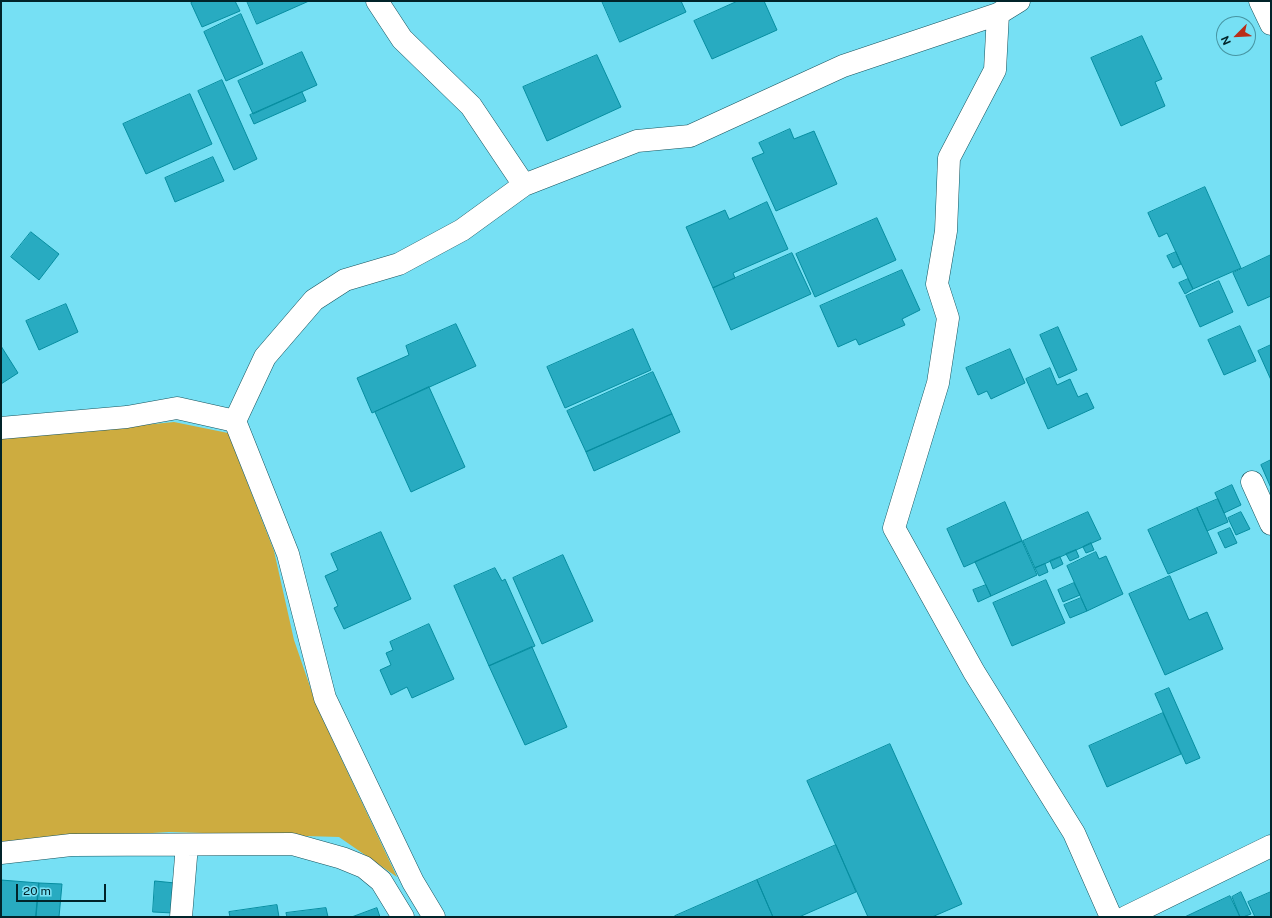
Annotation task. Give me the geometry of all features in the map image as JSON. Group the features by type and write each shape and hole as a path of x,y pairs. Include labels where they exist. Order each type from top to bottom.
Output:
{"street":[{"path":"377,1 402,39 471,106 524,185"},
{"path":"434,917 413,882 325,698 288,554 235,421 265,357 314,300 345,280 399,264 462,230 524,185 637,142 690,136 844,66 998,14 1018,1"},
{"path":"1260,1 1271,24"},
{"path":"998,14 996,70 949,158 946,230 937,284 948,318 938,383 894,528 974,672 1074,833 1111,917"},
{"path":"1,428 127,417 176,408 235,421"},
{"path":"1252,482 1271,524"},
{"path":"1,853 71,845 292,844 342,858 364,867 381,881 403,917"},
{"path":"181,917 187,845"},
{"path":"1126,917 1271,846"}],"shaded area":[{"path":"174,422 228,433 274,551 294,640 317,707 397,877 339,837 169,832 1,842 1,439"}],"building":[{"path":"195,1 235,1 240,11 202,27 191,3"},
{"path":"247,1 309,1 257,24"},
{"path":"602,1 681,1 686,12 620,42"},
{"path":"738,1 764,1 777,30 712,59 694,21"},
{"path":"241,14 263,64 226,81 204,32"},
{"path":"1142,36 1162,79 1155,82 1165,106 1121,126 1091,58"},
{"path":"302,52 317,85 253,114 238,81"},
{"path":"597,55 621,107 547,141 523,87"},
{"path":"222,80 257,159 234,170 198,91"},
{"path":"302,92 306,101 254,124 250,115"},
{"path":"190,94 212,144 146,174 123,124"},
{"path":"790,129 794,139 814,131 837,184 776,211 752,158 764,153 759,143"},
{"path":"213,157 224,181 175,202 165,178"},
{"path":"1205,187 1241,268 1193,289 1167,233 1159,237 1148,213"},
{"path":"767,202 788,249 733,273 735,278 713,288 686,227 725,210 729,219"},
{"path":"877,218 896,260 815,297 796,254"},
{"path":"31,232 59,254 39,280 11,257"},
{"path":"1176,252 1181,264 1173,268 1167,256"},
{"path":"792,253 811,294 731,330 713,288"},
{"path":"1271,255 1271,296 1248,306 1233,273"},
{"path":"902,270 920,310 902,319 905,325 859,345 856,339 838,347 820,306"},
{"path":"1188,279 1193,289 1185,294 1179,283"},
{"path":"1219,281 1233,312 1200,327 1186,296"},
{"path":"66,304 78,332 39,350 26,321"},
{"path":"456,324 476,366 372,413 357,378 409,355 406,346"},
{"path":"1240,326 1256,361 1224,375 1208,340"},
{"path":"1058,327 1077,370 1059,378 1040,335"},
{"path":"633,329 651,370 565,408 547,367"},
{"path":"1271,345 1271,380 1258,351"},
{"path":"1,346 18,373 1,384"},
{"path":"1010,349 1025,383 991,399 987,391 978,395 966,368"},
{"path":"1050,368 1057,385 1070,379 1078,397 1087,393 1094,408 1048,429 1026,379"},
{"path":"653,372 672,414 586,452 567,411"},
{"path":"429,387 465,467 411,492 375,412"},
{"path":"672,414 680,432 594,471 586,452"},
{"path":"1271,460 1271,488 1261,465"},
{"path":"1232,485 1241,505 1224,513 1215,493"},
{"path":"1218,499 1228,522 1207,531 1197,508"},
{"path":"1005,502 1022,541 964,567 947,529"},
{"path":"1197,508 1217,553 1168,574 1148,530"},
{"path":"1088,512 1101,539 1035,568 1023,541"},
{"path":"1241,512 1250,529 1236,535 1228,518"},
{"path":"1230,528 1237,543 1225,548 1218,533"},
{"path":"381,532 411,599 344,629 334,608 338,606 325,576 338,570 331,554"},
{"path":"1022,541 1037,575 991,596 975,562"},
{"path":"1091,543 1094,550 1086,553 1083,547"},
{"path":"1076,550 1079,557 1070,561 1066,554"},
{"path":"1096,552 1099,559 1106,556 1123,594 1087,611 1067,566"},
{"path":"563,555 593,621 542,644 513,578"},
{"path":"1060,557 1063,564 1053,569 1050,561"},
{"path":"1045,564 1048,572 1039,576 1035,568"},
{"path":"495,568 502,581 505,579 535,646 489,666 454,586"},
{"path":"1170,576 1189,620 1207,612 1223,649 1165,675 1129,594"},
{"path":"1046,580 1065,623 1012,646 993,603"},
{"path":"1074,583 1080,595 1063,602 1058,590"},
{"path":"986,585 991,596 978,602 973,590"},
{"path":"1081,598 1087,611 1070,618 1064,605"},
{"path":"429,624 454,679 412,698 407,687 391,695 380,670 391,665 386,653 393,650 390,642"},
{"path":"532,647 567,727 525,745 489,666"},
{"path":"1169,688 1200,758 1186,764 1155,694"},
{"path":"1163,713 1181,754 1107,787 1089,746"},
{"path":"890,744 962,904 932,917 868,917 807,781"},
{"path":"836,845 856,892 799,917 773,917 757,880"},
{"path":"1,880 39,883 36,917 1,917"},
{"path":"757,880 773,917 675,916"},
{"path":"155,881 175,883 173,913 153,912"},
{"path":"39,883 62,884 59,917 36,917"},
{"path":"1241,892 1251,914 1243,917 1240,917 1232,897"},
{"path":"1271,892 1271,917 1255,917 1248,902"},
{"path":"1230,896 1240,917 1185,917"},
{"path":"277,905 279,917 230,917 229,912"},
{"path":"326,908 328,917 287,917 286,913"},
{"path":"377,908 380,917 352,917"}]}
